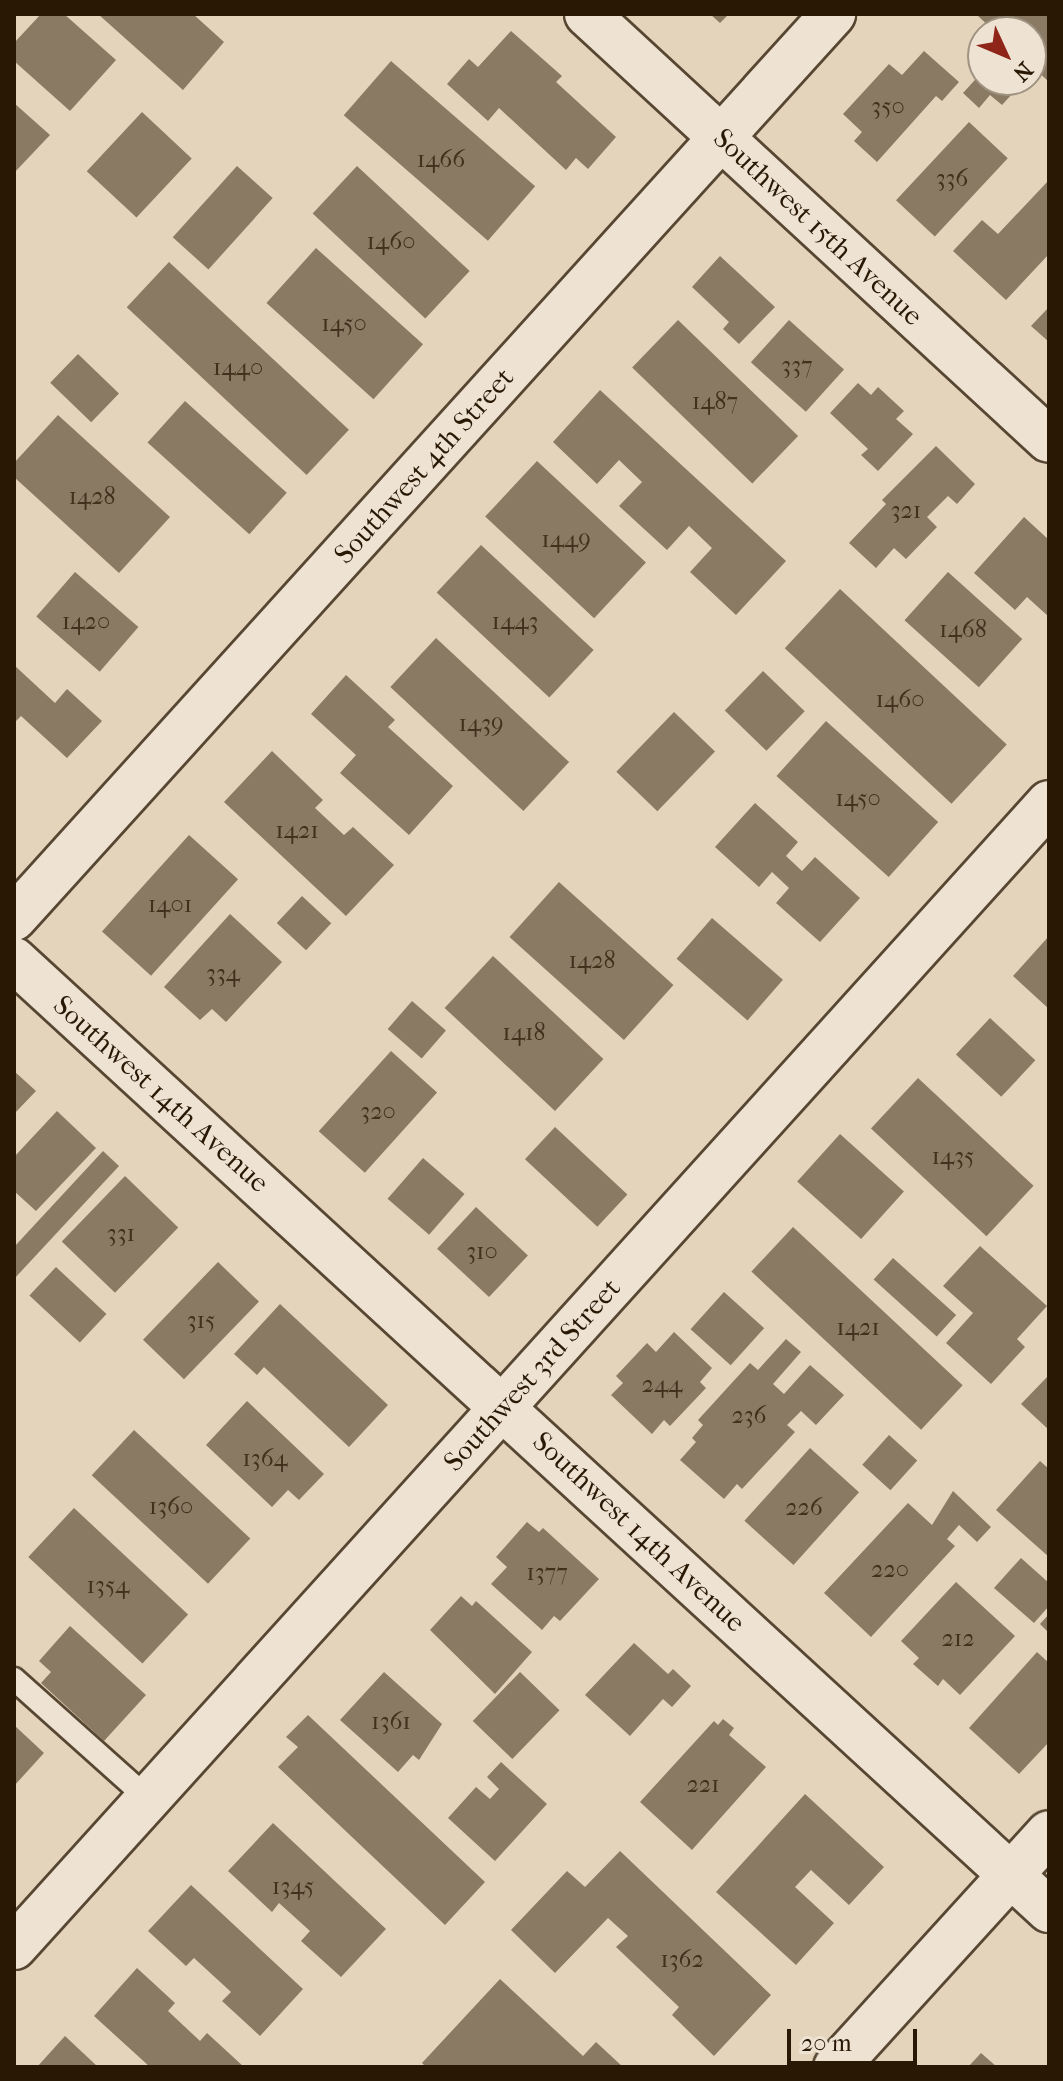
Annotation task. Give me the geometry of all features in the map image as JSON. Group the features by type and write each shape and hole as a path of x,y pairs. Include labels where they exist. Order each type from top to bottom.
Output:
{"street":[{"name":"Southwest 15th Avenue","path":"587,14 1049,440"},
{"name":"Southwest 4th Street","path":"14,918 833,14"},
{"name":"Southwest 3rd Street","path":"14,1947 1049,803"},
{"name":"Southwest 14th Avenue","path":"14,960 1049,1910"},
{"path":"836,2067 1049,1833"}],"lane":[{"path":"14,1679 148,1799"}],"building":[{"path":"41,14 64,14 116,60 70,111 14,61 14,43"},
{"path":"98,14 193,14 224,42 183,90"},
{"path":"710,14 729,14 720,23"},
{"path":"976,14 1049,14 1049,82 1047,16"},
{"path":"511,31 562,76 556,82 616,137 588,169 576,158 566,170 499,108 488,121 447,84 469,59 478,67"},
{"path":"924,51 959,82 942,101 936,96 877,162 854,141 862,132 843,114 889,64 902,75"},
{"path":"391,61 535,186 488,241 344,115"},
{"path":"967,89 967,96 989,96 979,108 963,93"},
{"path":"991,96 1010,96 1002,105"},
{"path":"14,103 50,135 14,173"},
{"path":"142,112 192,158 136,218 87,171"},
{"path":"969,122 1008,158 935,236 896,200"},
{"path":"237,166 273,198 208,269 173,237"},
{"path":"357,166 470,271 425,319 313,214"},
{"path":"1049,180 1049,254 1006,300 953,251 982,220 998,234"},
{"path":"316,248 423,344 373,399 266,303"},
{"path":"720,256 775,307 739,344 723,329 729,322 692,287"},
{"path":"169,262 349,430 307,475 127,307"},
{"path":"1049,307 1049,342 1031,326"},
{"path":"678,320 798,436 752,483 632,367"},
{"path":"789,320 844,370 806,412 751,362"},
{"path":"78,354 119,394 91,422 50,383"},
{"path":"858,383 871,395 878,387 904,411 896,419 913,434 878,471 861,455 868,449 830,413"},
{"path":"600,390 786,561 736,615 690,572 712,548 689,526 667,550 619,506 642,482 619,460 597,484 553,442"},
{"path":"185,401 287,493 249,534 148,443"},
{"path":"58,415 170,517 119,573 14,477 14,463"},
{"path":"936,446 975,484 957,504 948,496 927,517 937,527 906,559 894,548 876,568 849,543 886,504 882,500"},
{"path":"537,461 646,563 594,618 485,517"},
{"path":"1024,517 1049,540 1049,617 1027,597 1015,610 974,573"},
{"path":"481,545 594,650 549,698 437,593"},
{"path":"75,572 138,627 100,672 36,617"},
{"path":"948,572 1022,639 979,687 905,620"},
{"path":"840,589 1007,744 952,804 785,648"},
{"path":"436,638 569,762 523,811 390,687"},
{"path":"14,665 55,703 67,689 102,721 67,758 21,716 14,723"},
{"path":"763,671 805,711 767,751 725,711"},
{"path":"346,675 395,720 388,727 453,786 409,835 340,773 356,755 311,714"},
{"path":"674,712 715,752 657,811 616,772"},
{"path":"826,721 938,822 889,877 776,776"},
{"path":"272,751 323,800 315,808 344,835 353,827 394,865 346,916 224,802"},
{"path":"755,803 798,842 786,856 802,871 815,857 860,898 820,942 776,903 789,888 772,872 759,887 715,847"},
{"path":"189,835 238,879 151,976 102,932"},
{"path":"559,882 673,985 624,1040 509,937"},
{"path":"302,896 331,923 306,950 277,923"},
{"path":"230,914 282,962 226,1022 212,1009 200,1020 164,987"},
{"path":"712,918 783,980 748,1020 677,959"},
{"path":"1049,936 1049,1009 1013,976"},
{"path":"493,956 603,1059 555,1111 445,1008"},
{"path":"412,1001 446,1031 422,1058 388,1029"},
{"path":"990,1018 1035,1060 1001,1097 956,1055"},
{"path":"391,1051 437,1092 365,1173 319,1131"},
{"path":"14,1071 36,1091 14,1114"},
{"path":"918,1078 1034,1186 986,1236 871,1128"},
{"path":"57,1111 96,1148 36,1211 14,1191 14,1157"},
{"path":"555,1127 627,1195 597,1227 525,1159"},
{"path":"840,1134 904,1192 861,1239 797,1182"},
{"path":"103,1151 119,1166 14,1279 14,1247"},
{"path":"423,1158 465,1194 429,1235 388,1199"},
{"path":"125,1176 178,1227 115,1293 62,1241"},
{"path":"476,1207 528,1255 489,1297 437,1249"},
{"path":"793,1227 963,1385 921,1430 751,1272"},
{"path":"980,1246 1047,1306 1017,1339 1025,1347 991,1384 946,1343 973,1313 943,1286"},
{"path":"893,1258 956,1315 937,1336 874,1280"},
{"path":"218,1262 259,1302 184,1379 143,1340"},
{"path":"56,1267 106,1314 80,1343 29,1296"},
{"path":"724,1292 764,1328 731,1365 691,1329"},
{"path":"280,1304 388,1405 349,1447 264,1367 257,1375 234,1354"},
{"path":"674,1332 712,1368 700,1382 706,1388 670,1426 664,1420 652,1434 611,1395 623,1383 616,1376 647,1343 656,1352"},
{"path":"786,1339 801,1352 773,1384 784,1394 810,1365 844,1395 816,1425 801,1411 787,1425 795,1432 742,1489 737,1484 724,1499 680,1460 696,1442 692,1438 703,1425 698,1420 750,1363 758,1370"},
{"path":"1049,1375 1049,1430 1021,1404"},
{"path":"247,1401 324,1474 299,1500 288,1490 272,1507 206,1445"},
{"path":"134,1430 250,1538 208,1584 92,1475"},
{"path":"889,1435 917,1460 890,1490 862,1465"},
{"path":"810,1448 859,1492 793,1565 744,1521"},
{"path":"1040,1461 1049,1469 1049,1557 996,1510"},
{"path":"953,1491 991,1527 977,1542 959,1525 947,1539 955,1546 871,1637 824,1593 908,1503 932,1525"},
{"path":"74,1508 188,1614 142,1663 28,1557"},
{"path":"527,1522 539,1532 543,1528 599,1579 560,1621 554,1616 542,1630 491,1584 507,1567 496,1557"},
{"path":"1021,1558 1049,1583 1049,1606 1034,1623 994,1588"},
{"path":"956,1582 1015,1636 960,1695 943,1679 938,1686 913,1664 919,1658 901,1641"},
{"path":"461,1596 472,1606 476,1601 532,1652 495,1694 430,1630"},
{"path":"1049,1614 1049,1633 1040,1624"},
{"path":"70,1626 146,1695 104,1741 41,1683 51,1672 39,1661"},
{"path":"634,1643 668,1674 673,1669 691,1686 672,1707 663,1699 630,1736 585,1695"},
{"path":"1037,1652 1049,1663 1049,1742 1019,1774 969,1728"},
{"path":"384,1672 442,1724 419,1760 413,1755 398,1772 340,1720"},
{"path":"520,1672 560,1710 512,1759 473,1721"},
{"path":"308,1715 485,1882 445,1925 278,1767 298,1747 286,1737"},
{"path":"723,1719 734,1728 729,1735 766,1767 692,1850 640,1802 714,1721 718,1725"},
{"path":"14,1725 44,1753 14,1786"},
{"path":"501,1762 547,1804 495,1861 448,1818 476,1787 490,1799 499,1789 487,1777"},
{"path":"805,1794 884,1867 849,1905 811,1870 795,1887 834,1923 796,1965 716,1892"},
{"path":"273,1823 386,1929 341,1977 301,1941 310,1931 279,1903 272,1912 228,1871"},
{"path":"620,1851 771,1995 714,2056 672,2015 679,2007 616,1947 628,1936 608,1918 555,1973 511,1930 567,1871 585,1887"},
{"path":"191,1885 303,1989 260,2036 222,2001 231,1992 194,1958 186,1966 148,1931"},
{"path":"137,1968 175,2003 168,2011 200,2041 207,2033 244,2067 150,2067 94,2016"},
{"path":"500,1979 583,2056 596,2042 623,2067 426,2067 422,2063"},
{"path":"65,2036 98,2067 37,2067"},
{"path":"981,2053 997,2067 968,2067"}]}
